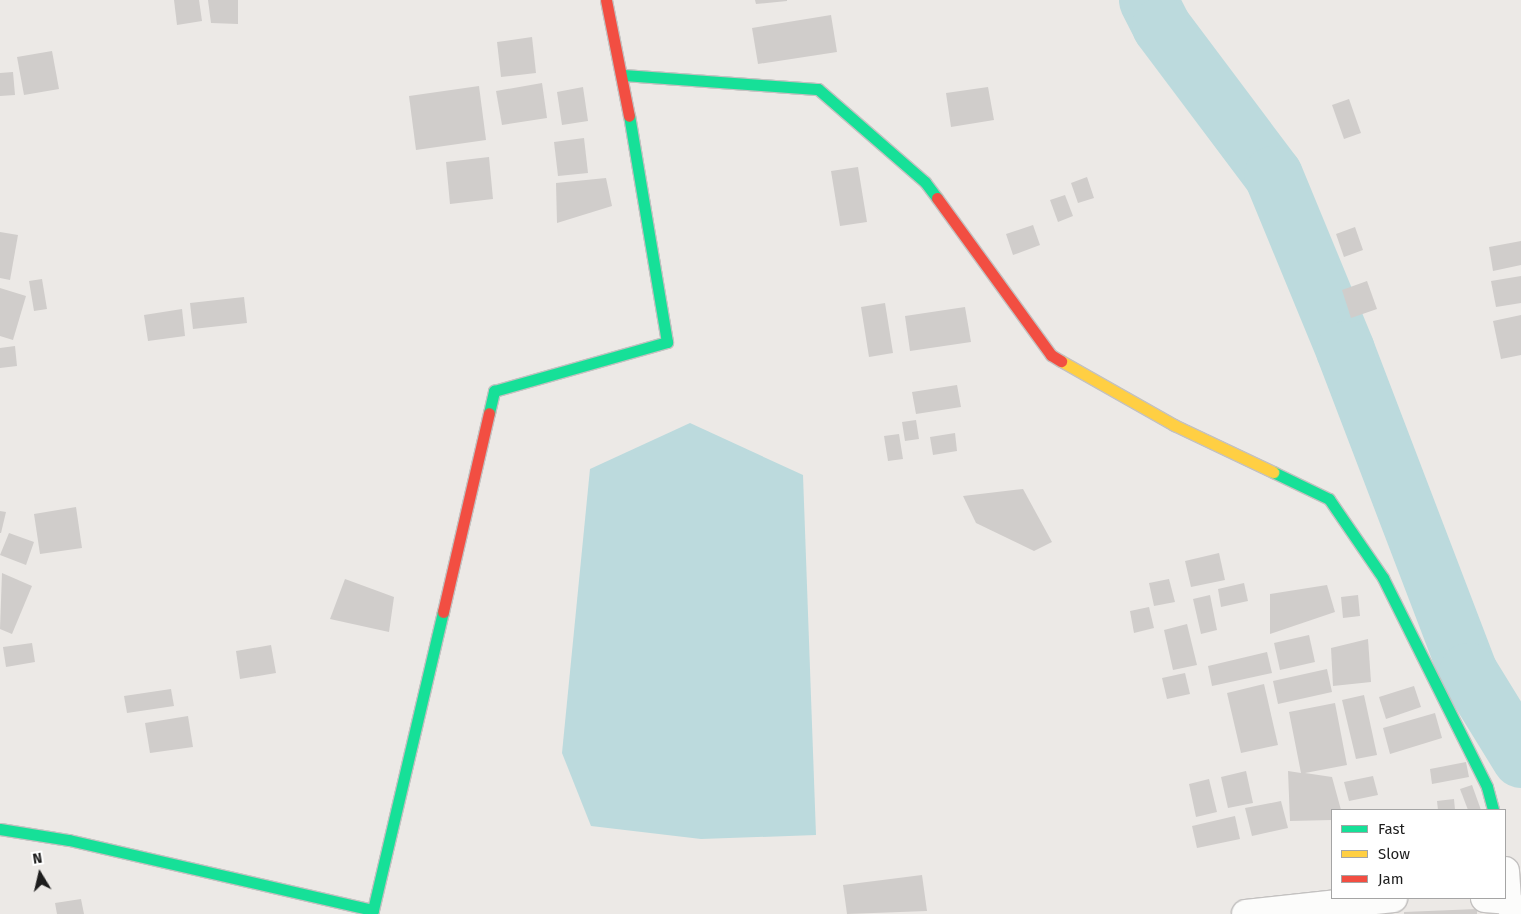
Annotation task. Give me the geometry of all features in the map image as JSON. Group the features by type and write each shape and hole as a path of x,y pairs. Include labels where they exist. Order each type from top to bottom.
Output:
{"street":[{"path":"0,829 69,840 375,913 494,391 667,342 622,75 606,0"},
{"path":"622,75 818,89 925,182 1051,355 1174,425 1329,499 1383,578 1487,787 1493,809"},
{"path":"1246,914 1384,899"}],"water":[{"path":"690,423 803,475 816,835 701,839 591,826 562,753 590,469"}],"building":[{"path":"174,0 199,0 202,21 177,25"},
{"path":"208,0 238,0 238,24 211,23"},
{"path":"755,0 787,0 787,1 756,4"},
{"path":"831,15 837,52 758,64 752,28"},
{"path":"532,37 536,73 501,77 497,42"},
{"path":"52,51 59,89 24,95 17,57"},
{"path":"13,72 15,95 0,96 0,73"},
{"path":"542,83 547,118 502,125 496,91"},
{"path":"479,86 486,140 416,150 409,96"},
{"path":"583,87 588,121 562,125 557,92"},
{"path":"988,87 994,120 951,127 946,93"},
{"path":"1349,99 1361,133 1344,139 1332,105"},
{"path":"584,138 588,173 558,176 554,142"},
{"path":"489,157 493,199 450,204 446,162"},
{"path":"858,167 867,222 840,226 831,171"},
{"path":"1087,177 1094,198 1078,203 1071,183"},
{"path":"606,178 612,206 557,223 556,183"},
{"path":"1065,195 1073,216 1058,222 1050,200"},
{"path":"1033,225 1040,245 1013,255 1006,234"},
{"path":"1355,227 1363,250 1344,257 1336,234"},
{"path":"0,232 18,235 10,280 0,278"},
{"path":"1521,241 1521,265 1493,271 1489,247"},
{"path":"1521,276 1521,303 1496,307 1491,281"},
{"path":"42,279 47,309 34,311 29,281"},
{"path":"1367,281 1377,309 1351,318 1342,290"},
{"path":"0,288 26,296 13,340 0,336"},
{"path":"244,297 247,323 193,329 190,303"},
{"path":"885,303 893,353 869,357 861,307"},
{"path":"965,307 971,342 910,351 905,316"},
{"path":"182,309 185,336 148,341 144,315"},
{"path":"1521,315 1521,355 1501,359 1493,321"},
{"path":"15,346 17,366 0,368 0,348"},
{"path":"957,385 961,407 916,414 912,392"},
{"path":"916,420 919,439 905,441 902,422"},
{"path":"955,433 957,451 933,455 930,437"},
{"path":"899,434 903,459 888,461 884,436"},
{"path":"1023,489 1052,542 1034,551 976,523 963,496"},
{"path":"76,507 82,548 40,554 34,514"},
{"path":"0,511 6,512 1,533 0,533"},
{"path":"9,533 34,542 26,565 0,555"},
{"path":"1219,553 1225,580 1191,587 1185,561"},
{"path":"2,573 32,586 12,634 0,629"},
{"path":"345,579 394,597 389,632 330,619"},
{"path":"1169,579 1175,602 1154,606 1149,583"},
{"path":"1244,583 1248,601 1221,607 1218,589"},
{"path":"1327,585 1335,612 1270,634 1270,594"},
{"path":"1210,595 1217,630 1201,634 1193,599"},
{"path":"1358,595 1360,616 1343,618 1341,597"},
{"path":"1149,607 1154,628 1134,633 1130,611"},
{"path":"1187,624 1197,665 1173,670 1164,630"},
{"path":"1309,635 1315,662 1280,670 1274,643"},
{"path":"1368,639 1371,682 1333,686 1331,648"},
{"path":"32,643 35,662 6,667 3,647"},
{"path":"271,645 276,673 240,679 236,651"},
{"path":"1267,652 1272,673 1212,686 1208,666"},
{"path":"1327,669 1332,692 1278,704 1273,681"},
{"path":"1185,673 1190,694 1167,699 1162,678"},
{"path":"1264,684 1278,745 1241,753 1227,693"},
{"path":"1414,686 1421,707 1386,719 1379,697"},
{"path":"171,689 174,706 127,713 124,696"},
{"path":"1364,695 1377,755 1356,759 1342,700"},
{"path":"1335,703 1347,765 1305,773 1332,777 1341,809 1331,809 1331,820 1290,821 1288,771 1301,773 1289,712"},
{"path":"1435,713 1442,738 1390,754 1383,728"},
{"path":"188,716 193,747 150,753 145,723"},
{"path":"1466,762 1469,777 1432,784 1430,769"},
{"path":"1246,771 1253,803 1228,808 1221,777"},
{"path":"1373,776 1378,795 1349,801 1344,782"},
{"path":"1209,779 1217,812 1196,817 1189,784"},
{"path":"1472,785 1481,809 1468,809 1460,789"},
{"path":"1454,799 1455,809 1438,809 1437,801"},
{"path":"1281,801 1288,828 1252,836 1245,808"},
{"path":"1235,816 1240,839 1197,848 1192,826"},
{"path":"922,875 927,911 847,914 843,885"},
{"path":"81,899 84,914 57,914 55,903"},
{"path":"1477,909 1477,914 1404,914 1404,912"}],"waterway":[{"path":"1148,0 1161,26 1273,175 1345,350 1468,672 1521,758"}],"traffic: fast":[{"path":"622,75 818,89 925,182 937,198"},
{"path":"489,413 494,391 667,342 629,116"},
{"path":"1273,472 1329,499 1383,578 1487,787 1493,809"},
{"path":"0,829 69,840 373,910 443,612"}],"traffic: slow":[{"path":"1061,361 1174,425 1273,472"}],"traffic: jam":[{"path":"606,0 629,116"},
{"path":"937,198 1051,355 1061,361"},
{"path":"443,612 489,413"}]}
